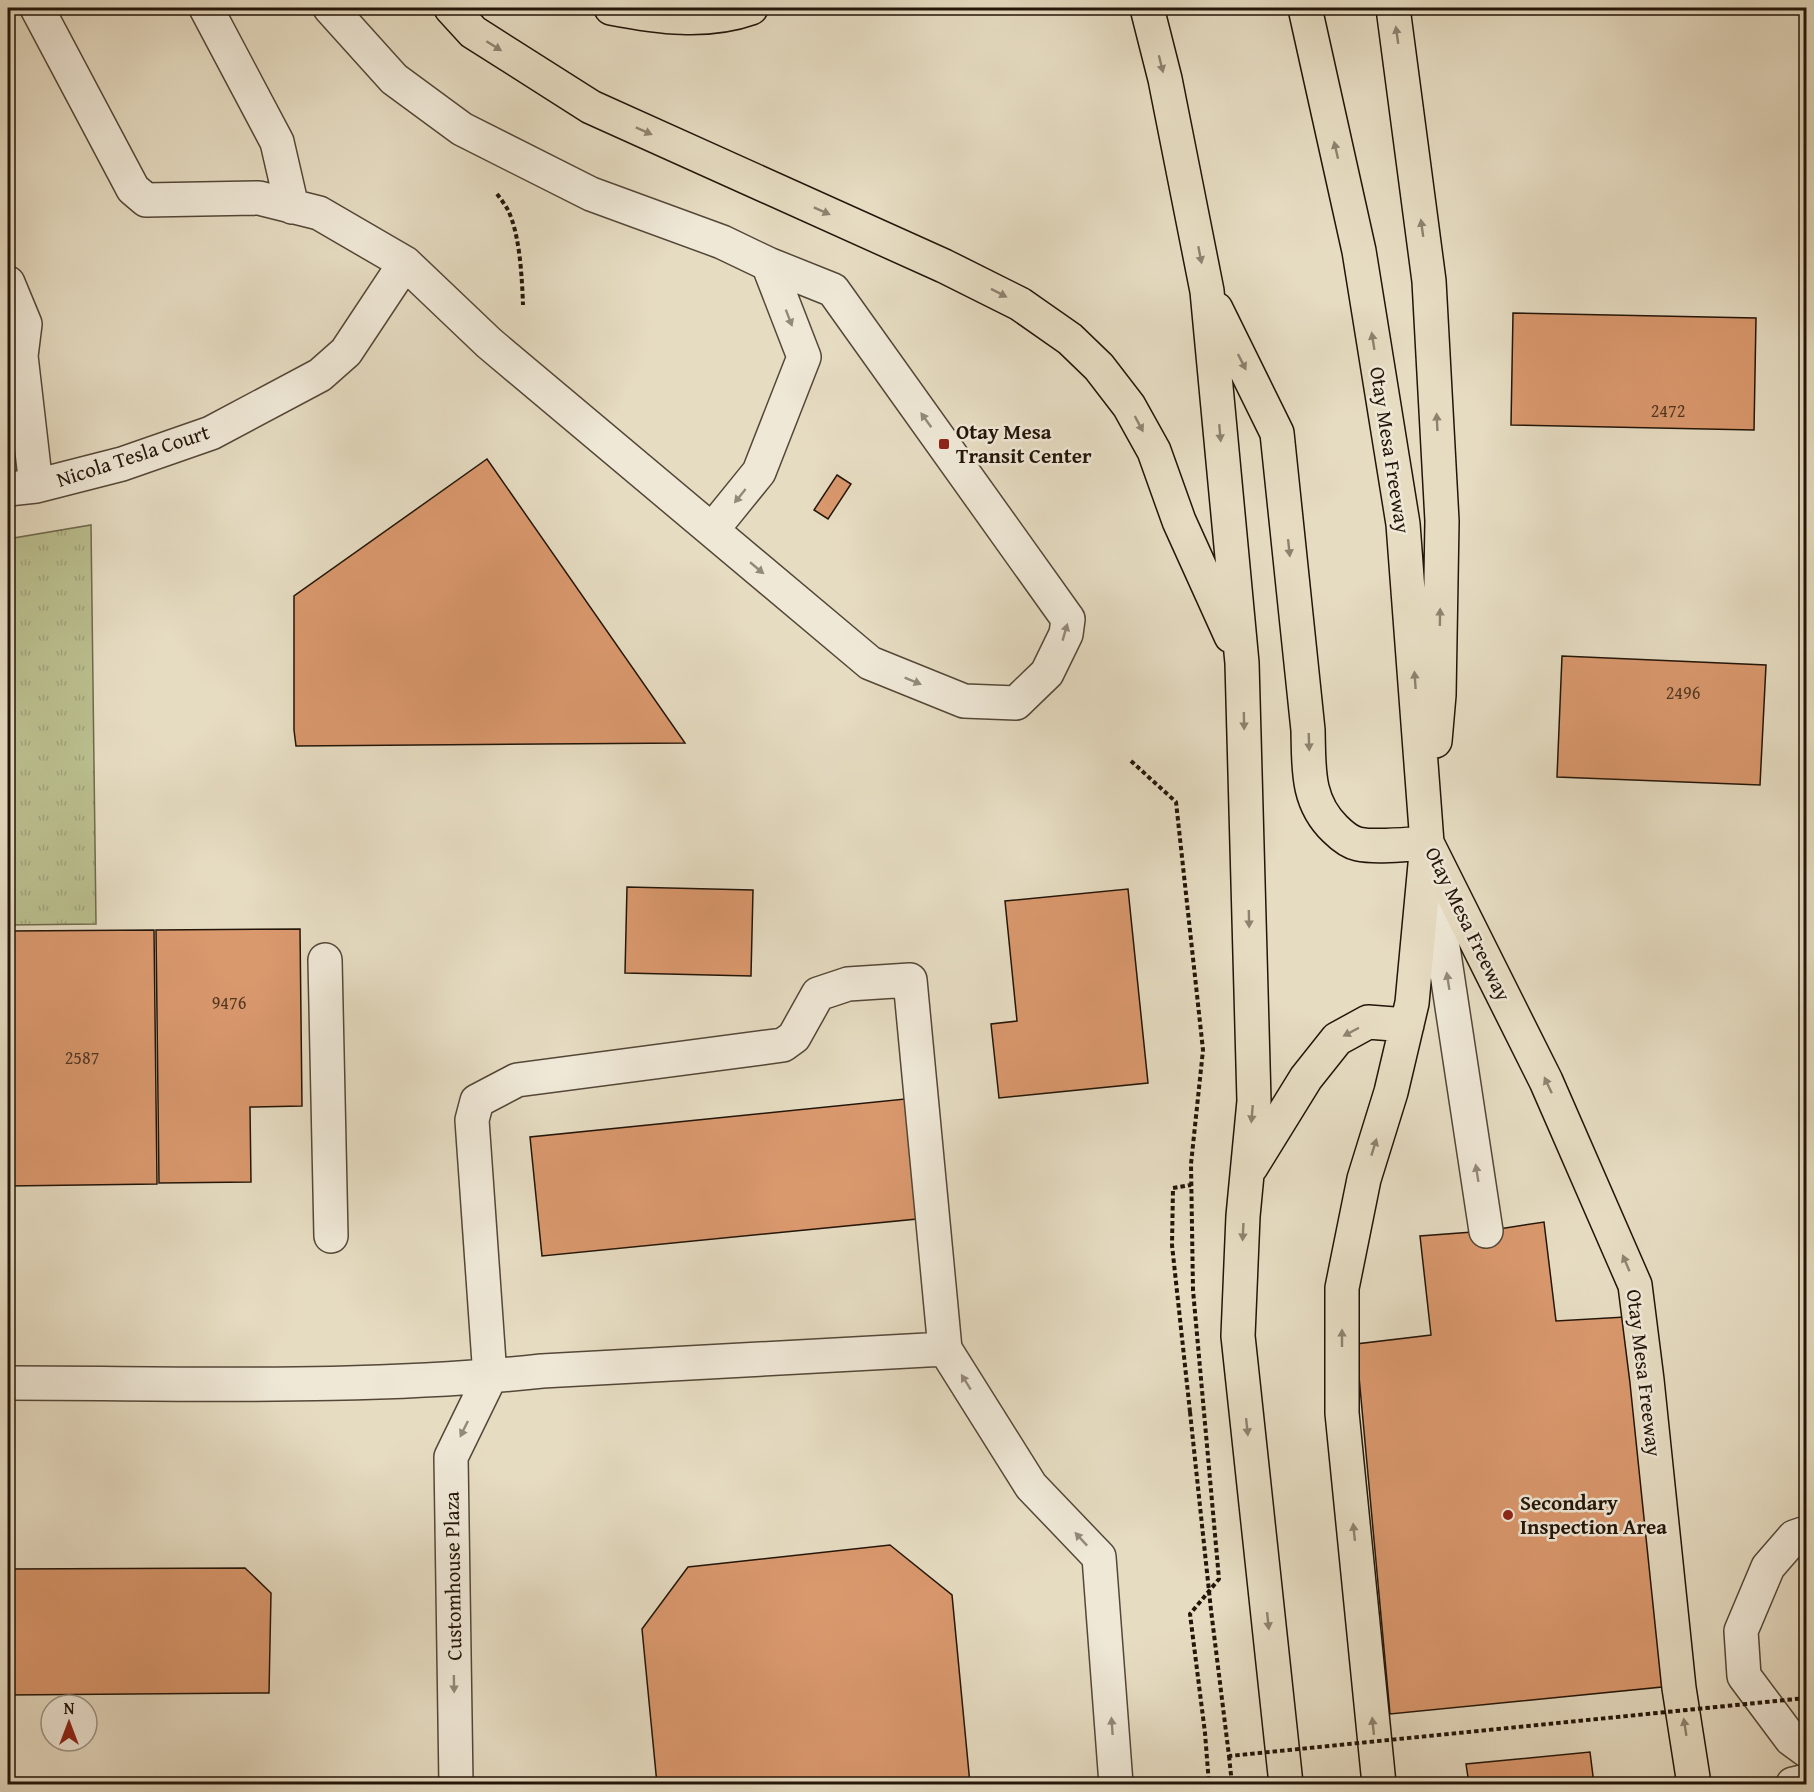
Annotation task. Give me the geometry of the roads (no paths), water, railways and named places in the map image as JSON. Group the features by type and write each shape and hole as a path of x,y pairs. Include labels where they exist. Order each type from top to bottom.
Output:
{"highway":[{"path":"451,8 472,32 591,107 944,266 1020,304 1070,339 1111,382 1129,406 1149,442 1179,521 1242,663"},
{"path":"611,8 655,16 694,18 734,14 751,8"},
{"path":"1147,8 1165,79 1207,291 1242,663 1254,1101 1247,1174 1238,1336 1286,1785"},
{"name":"Otay Mesa Freeway","path":"1305,8 1359,251 1403,524 1427,843 1546,1081 1635,1285 1679,1688 1694,1785"},
{"path":"1379,1785 1342,1413 1342,1288 1364,1179 1391,1092 1413,1003 1439,695 1442,521 1429,281 1393,8"},
{"path":"1207,291 1278,433 1313,795 1324,819 1341,835 1356,844 1427,843"},
{"path":"1247,1174 1305,1078 1337,1039 1368,1022 1407,1025"}],"street":[{"path":"37,8 133,189 147,200 259,198 319,213 405,263 489,343 870,663 964,701 1016,703 1047,673 1066,634 1068,619 833,290 768,264 722,242 591,194 462,129 394,79 330,8"},
{"path":"206,8 277,142 292,207"},
{"name":"Nicola Tesla Court","path":"22,487 122,464 211,433 320,375 346,352 405,263"},
{"path":"712,530 759,472 804,357 768,264"},
{"path":"8,283 25,324 14,357 22,487"},
{"path":"1427,843 1486,1231"},
{"path":"325,960 331,1236"},
{"path":"490,1377 471,1120 477,1101 517,1080 783,1045 794,1038 818,994 848,984 910,980 945,1349 1031,1486 1099,1557 1116,1785"},
{"path":"8,1383 387,1381 490,1377 542,1371 945,1349"},
{"name":"Customhouse Plaza","path":"456,1785 451,1457 490,1377"},
{"path":"1806,1533 1794,1537 1768,1568 1741,1631 1744,1676 1791,1740 1806,1750"},
{"path":"1793,1785 1806,1781"}],"place":[{"name":"Otay Mesa Transit Center","path":"944,444"},
{"name":"Secondary Inspection Area","path":"1508,1515"}]}
